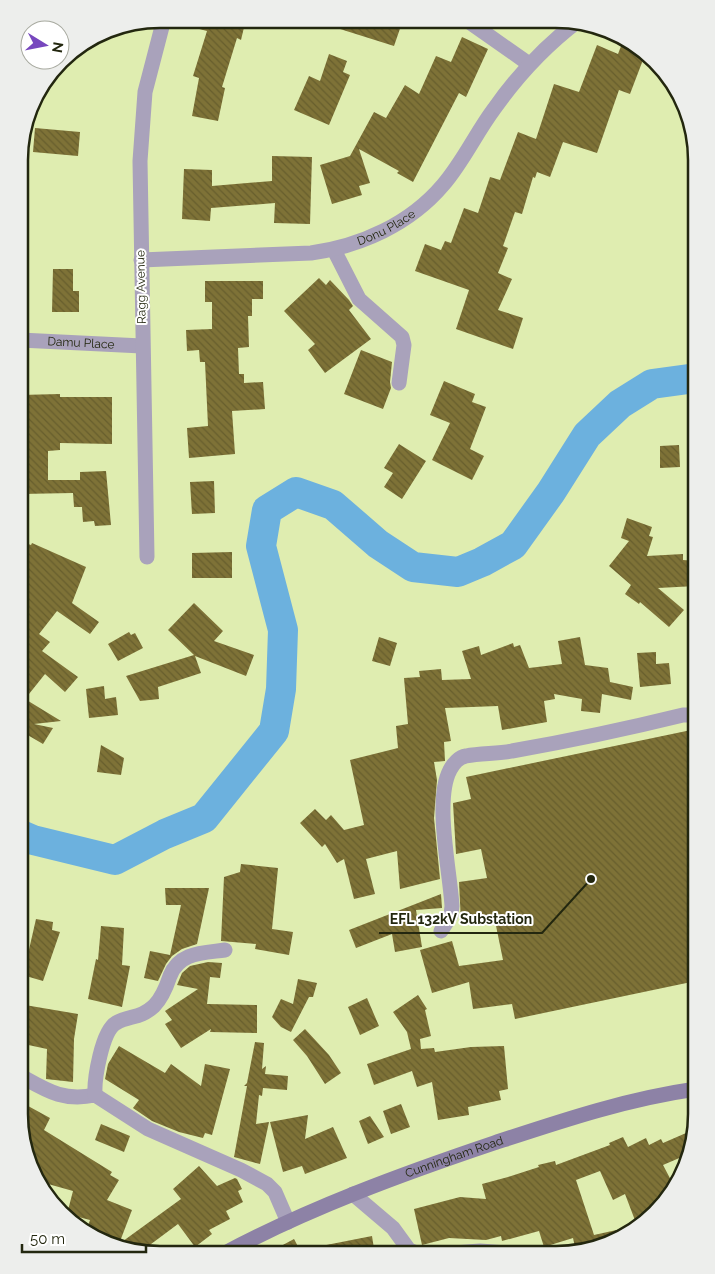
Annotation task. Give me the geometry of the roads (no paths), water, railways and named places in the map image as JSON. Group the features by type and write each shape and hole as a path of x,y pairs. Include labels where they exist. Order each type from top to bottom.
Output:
{"main road":[{"name":"Cunningham Road","path":"240,1246 288,1222 353,1194 429,1165 554,1123 630,1100 687,1090"}],"street":[{"name":"Ragg Avenue","path":"147,558 140,260 140,162 146,92 162,28"},
{"path":"478,28 529,64"},
{"name":"Donu Place","path":"140,260 240,258 334,250 370,238 422,206 444,184 494,108 529,64 550,43 568,29"},
{"path":"334,250 359,299 402,337 404,344 399,383"},
{"name":"Damu Place","path":"28,340 142,346"},
{"path":"441,931 451,915 452,906 444,808 449,771 456,762 465,756 494,754 538,747 687,715"},
{"path":"95,1095 95,1075 110,1028 121,1020 136,1018 149,1011 162,997 173,969 182,959 192,954 225,950"},
{"path":"28,1080 59,1096 72,1098 95,1095 148,1129 241,1170 267,1184 275,1192 288,1222"},
{"path":"353,1194 393,1228 407,1246"}],"waterway":[{"path":"28,838 115,860 165,834 204,818 274,731 281,689 283,630 261,546 267,510 296,492 333,505 378,544 413,567 458,572 482,562 513,545 551,492 587,435 620,404 652,384 688,379"}],"place":[{"name":"EFL 132kV Substation","path":"591,879"}]}
